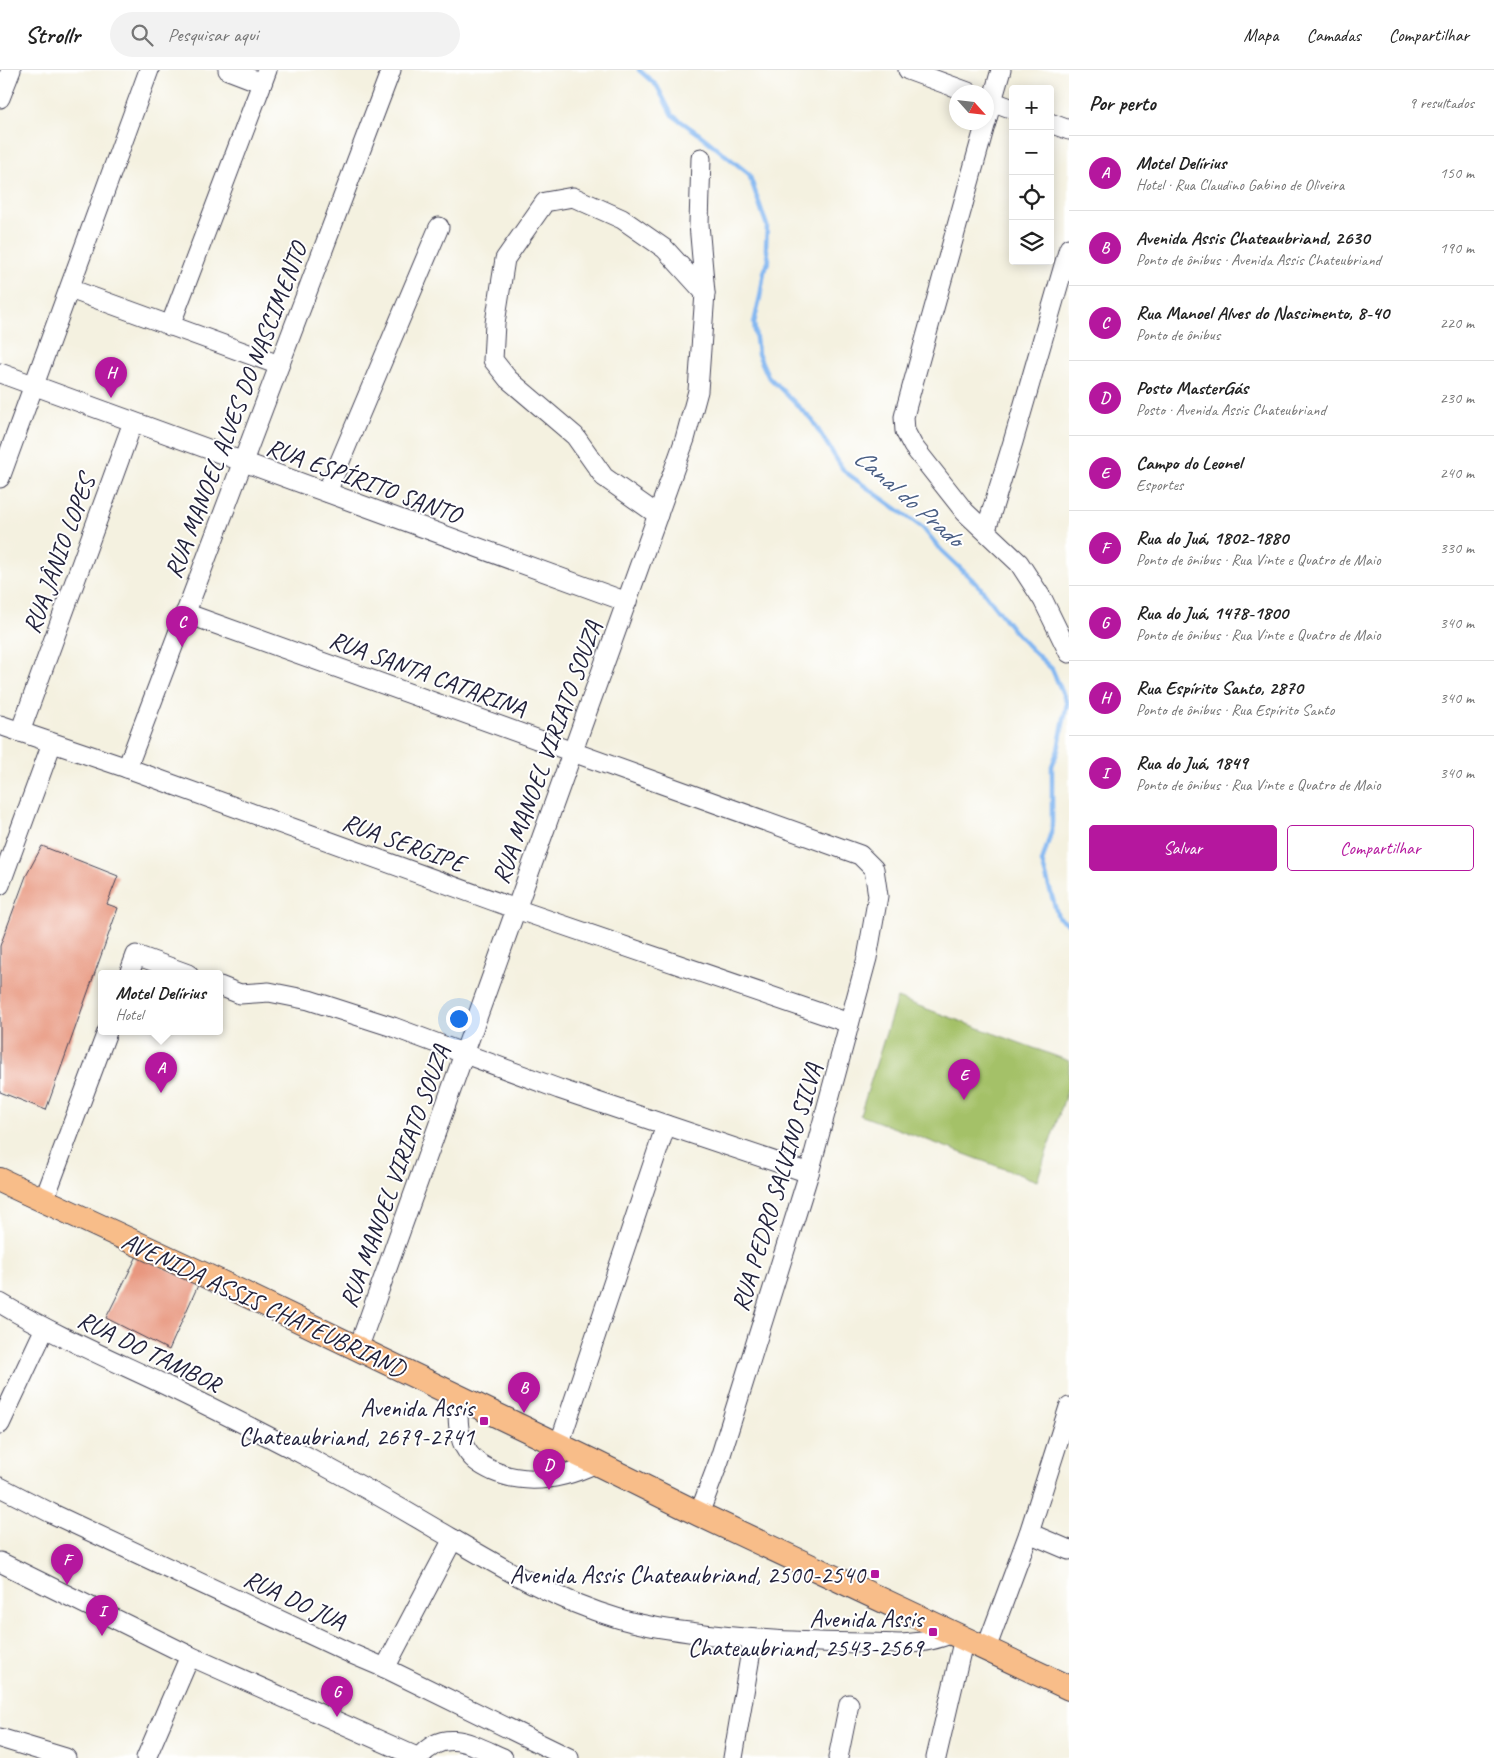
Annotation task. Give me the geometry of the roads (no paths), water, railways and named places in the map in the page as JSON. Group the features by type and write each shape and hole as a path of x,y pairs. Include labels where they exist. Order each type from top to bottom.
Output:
{"main road":[{"name":"AVENIDA ASSIS CHATEUBRIAND","path":"0,1180 226,1285 558,1444 699,1514 1069,1688"}],"street":[{"path":"0,98 10,70"},
{"path":"0,478 149,70"},
{"path":"170,326 265,77 228,70"},
{"name":"RUA MANOEL ALVES DO NASCIMENTO","path":"127,768 391,70"},
{"path":"908,70 949,85"},
{"path":"994,88 1002,70"},
{"path":"994,102 1009,108"},
{"path":"1054,124 1069,130"},
{"path":"984,130 906,405 904,417 905,431 913,446 965,512 1019,563 1043,600 1069,653"},
{"name":"RUA MANOEL VIRIATO SOUZA","path":"358,1349 685,439 698,391 705,293 699,224 701,158"},
{"path":"658,515 604,477 575,436 508,379 493,360 495,323 505,259 545,202 574,197 622,219 665,248 705,293"},
{"path":"327,492 440,227"},
{"path":"986,530 1069,248"},
{"path":"70,289 279,365"},
{"name":"RUA ESPÍRITO SANTO","path":"0,373 627,602"},
{"name":"RUA JÂNIO LOPES","path":"20,732 134,422"},
{"name":"RUA SANTA CATARINA","path":"185,613 860,855 874,869"},
{"name":"RUA SERGIPE","path":"0,725 127,768 516,909 849,1022"},
{"path":"0,885 52,743"},
{"name":"RUA PEDRO SALVINO SILVA","path":"699,1514 719,1461 809,1173 867,958 878,896 874,869"},
{"path":"130,970 136,955 177,970"},
{"path":"223,987 240,994 269,992 309,1000 559,1089 809,1173"},
{"path":"44,1200 106,1035"},
{"path":"558,1444 666,1125"},
{"name":"RUA DO TAMBOR","path":"0,1303 45,1328 168,1386 308,1458 399,1507 496,1565 588,1608 617,1618 679,1631 753,1639 900,1644 958,1636"},
{"path":"0,1424 45,1328"},
{"path":"458,1397 458,1421 464,1446 474,1460 485,1467 505,1476 542,1480 563,1477 596,1463"},
{"path":"986,1649 1029,1533 1069,1407"},
{"name":"RUA DO JUA","path":"0,1487 50,1513 385,1668 569,1758"},
{"path":"1029,1533 1069,1550"},
{"path":"385,1668 453,1540"},
{"path":"0,1562 190,1656 399,1753 419,1758 432,1745 454,1740 464,1741 503,1758"},
{"path":"936,1758 958,1636"},
{"path":"733,1758 753,1639"},
{"path":"146,1758 190,1656"},
{"path":"838,1758 849,1704"},
{"path":"0,1738 66,1758"}],"waterway":[{"name":"Canal do Prado","path":"639,70 657,86 672,115 749,174 767,226 766,246 769,260 764,272 754,323 758,354 768,376 812,420 844,471 923,528 941,550 980,587 1014,631 1052,669 1067,703 1058,750 1052,766 1052,829 1042,862 1058,917 1069,925"}],"place":[{"name":"Rua Espírito Santo, 2870","path":"111,398"},
{"name":"Rua Manoel Alves do Nascimento, 8-40","path":"182,647"},
{"name":"Motel Delírius","path":"161,1093"},
{"name":"Campo do Leonel","path":"964,1100"},
{"name":"Avenida Assis Chateaubriand, 2630","path":"524,1413"},
{"name":"Avenida Assis Chateaubriand, 2679-2741","path":"484,1421"},
{"name":"Posto MasterGás","path":"549,1490"},
{"name":"Avenida Assis Chateaubriand, 2500-2540","path":"875,1574"},
{"name":"Rua do Juá, 1802-1880","path":"67,1585"},
{"name":"Avenida Assis Chateaubriand, 2543-2569","path":"933,1632"},
{"name":"Rua do Juá, 1849","path":"102,1636"},
{"name":"Rua do Juá, 1478-1800","path":"337,1717"}]}
